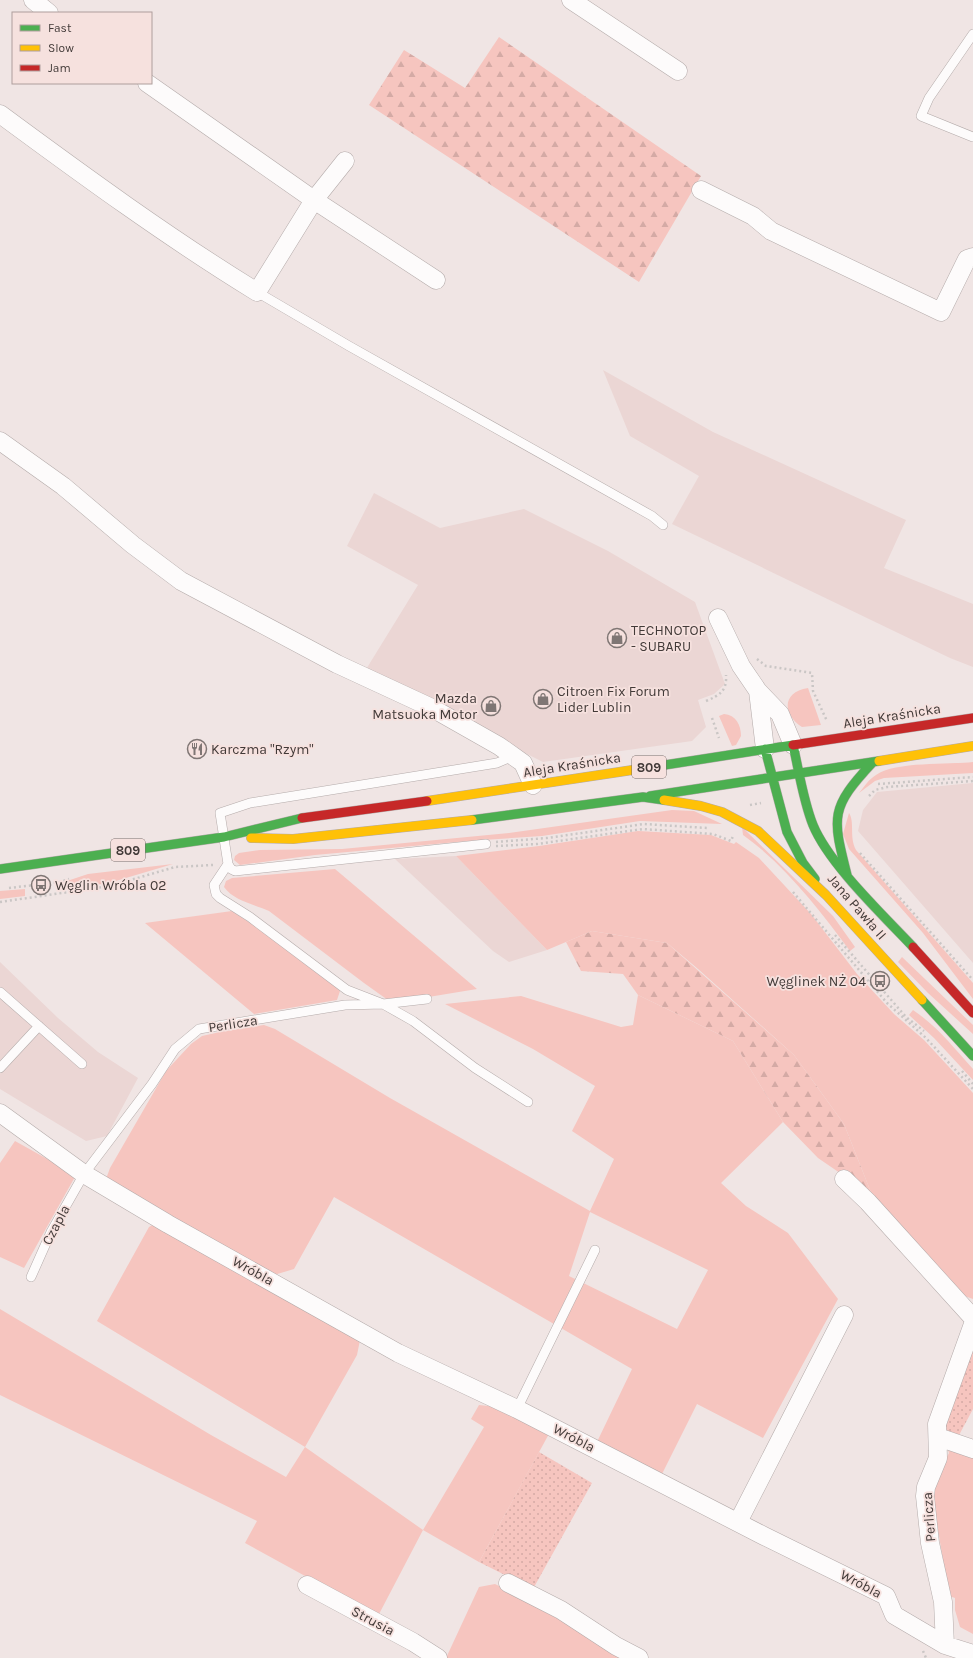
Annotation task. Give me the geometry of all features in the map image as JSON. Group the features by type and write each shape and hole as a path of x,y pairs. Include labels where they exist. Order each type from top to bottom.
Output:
{"main road":[{"name":"Aleja Kraśnicka","path":"0,869 224,837 308,816 430,801 973,718"},
{"name":"Jana Pawła II","path":"793,745 808,807 816,831 826,848 847,875 973,1012"},
{"name":"Aleja Kraśnicka","path":"224,837 294,839 510,816 643,798 973,746"},
{"name":"Jana Pawła II","path":"765,749 787,832 803,863 826,895 973,1056"},
{"path":"847,875 837,830 838,814 852,786 873,762"},
{"path":"643,798 701,806 722,812 740,820 762,835 826,895"}],"street":[{"path":"33,0 48,12"},
{"path":"570,0 678,71"},
{"path":"148,84 314,200 436,280"},
{"path":"0,114 56,156 204,259 257,292 314,200 345,161"},
{"path":"701,190 753,216 771,231 942,312 967,259 973,257"},
{"path":"0,441 63,486 133,545 181,581 337,664 432,708 515,756 523,763 533,785"},
{"path":"718,618 741,666 758,691 780,714 793,745"},
{"path":"758,691 765,749"},
{"name":"Wróbla","path":"0,1113 84,1174 168,1224 398,1354 517,1409 886,1596 894,1614 941,1651 973,1654"},
{"path":"844,1179 868,1202 973,1318"},
{"path":"738,1522 844,1315"},
{"name":"Perlicza","path":"941,1651 943,1602 930,1543 925,1496 926,1488 938,1458 937,1424 973,1324"},
{"path":"938,1438 973,1449"},
{"path":"508,1583 562,1610 616,1646 639,1658"},
{"name":"Strusia","path":"307,1585 413,1642 438,1658"}],"lane":[{"path":"973,34 929,98 921,116 973,137"},
{"path":"257,292 348,346 652,516 663,524"},
{"path":"486,844 242,870 231,869 228,864 220,813 250,803 497,763 515,756"},
{"path":"228,864 214,886 214,891 218,896 250,917 347,990 384,1004 413,1021 475,1068 528,1102"},
{"path":"0,992 82,1064"},
{"name":"Perlicza","path":"84,1174 152,1084 175,1049 199,1029 345,1005 384,1004 427,999"},
{"path":"0,1068 39,1026"},
{"name":"Czapla","path":"31,1277 51,1232 84,1174"},
{"path":"517,1409 595,1250"}],"path":[{"path":"754,652 758,659 766,666 812,673 813,691 828,724"},
{"path":"706,701 724,691 726,684 726,672"},
{"path":"712,718 722,744"},
{"path":"875,785 973,777"},
{"path":"868,797 875,790 887,787 973,781"},
{"path":"486,844 498,841 547,838 644,824 713,829"},
{"path":"486,844 498,846 537,844 643,829 707,833 722,836 731,841 734,833"},
{"path":"728,834 738,840"},
{"path":"858,850 973,980"},
{"path":"0,902 110,886 175,867 228,864"},
{"path":"791,889 887,1003 926,1038 973,1089"}],"shaded area":[{"path":"603,370 713,432 906,520 884,568 973,604 973,667 950,658 672,524 699,476 630,436"},
{"path":"374,493 440,528 524,509 608,551 695,602 725,684 714,694 698,700 706,727 692,741 543,762 365,671 418,585 347,546"},
{"path":"973,783 973,963 858,831 863,810 877,792"},
{"path":"456,856 547,950 509,962 493,951 395,859"},
{"path":"0,962 58,1018 98,1052 138,1078 107,1136 86,1141 0,1089"}],"green space":[{"path":"499,37 701,176 639,282 369,105 404,50 465,88"},
{"path":"808,688 821,725 802,727 795,722 791,716 788,710 788,704 789,699 793,694 799,690"},
{"path":"724,714 735,718 739,724 741,736 736,745 732,746 719,716"},
{"path":"973,762 973,773 884,778 875,781 859,793 873,777 896,767 923,764"},
{"path":"672,810 694,811 722,824 640,821 542,836 315,855 240,865 234,860 235,856 239,853 260,850 342,849 509,833"},
{"path":"849,813 852,821 853,840 856,850 973,983 973,999 923,933 849,849 843,834"},
{"path":"742,827 833,916 855,947 850,951 801,888 773,860 743,835"},
{"path":"638,831 711,835 734,844 736,842 759,858 811,914 857,974 894,1014 924,1040 973,1093 973,1299 959,1294 872,1195 844,1124 794,1055 698,969 667,943 592,931 547,950 456,856 539,846"},
{"path":"173,864 109,883 59,890 58,884 88,874"},
{"path":"335,869 477,989 392,1003 269,911 233,896 224,887 226,881 232,878"},
{"path":"25,889 25,896 0,899 0,891"},
{"path":"232,911 264,932 336,986 340,991 337,1000 254,1014 145,923"},
{"path":"592,931 667,943 794,1055 844,1124 872,1195 818,1158 783,1122 733,1041 638,995 623,974 581,971 566,942"},
{"path":"902,957 973,1025 973,1034 928,993 898,962"},
{"path":"638,995 733,1041 783,1122 721,1183 746,1206 788,1233 838,1299 763,1438 697,1404 660,1478 596,1444 632,1369 334,1197 294,1269 274,1275 106,1179 110,1168 166,1071 191,1044 202,1036 264,1025 275,1029 390,1098 590,1211 614,1159 572,1131 595,1086 533,1049 445,1004 521,996 621,1027 633,1025","holes":["590,1212 708,1270 677,1329 569,1276"]},
{"path":"913,1010 938,1030 973,1069 973,1080 934,1038 909,1015"},
{"path":"15,1141 76,1175 24,1268 0,1257 0,1163"},
{"path":"156,1223 360,1340 357,1355 305,1447 97,1321 149,1227"},
{"path":"0,1309 211,1435 286,1477 305,1447 423,1530 378,1616 245,1543 257,1521 0,1395"},
{"path":"973,1343 973,1409 958,1437 941,1432"},
{"path":"479,1405 497,1407 550,1432 479,1562 423,1530 484,1427 471,1419"},
{"path":"947,1447 973,1455 973,1634 960,1627 955,1610 955,1598 949,1596 933,1500 936,1478 949,1453"},
{"path":"539,1452 592,1483 533,1589 479,1562"},
{"path":"495,1584 556,1613 626,1658 446,1658 479,1587"}],"traffic: fast":[{"path":"639,769 793,745 806,806 813,825 821,840 831,856 858,889 913,947"},
{"path":"765,749 787,832 803,863 815,879"},
{"path":"650,796 879,761"},
{"path":"847,875 839,839 837,825 838,814 842,802 849,791 873,762"},
{"path":"472,820 643,797 664,800"},
{"path":"0,869 224,837 302,818"},
{"path":"922,1000 973,1056"}],"traffic: slow":[{"path":"879,761 973,746"},
{"path":"427,801 639,769"},
{"path":"664,800 701,806 722,812 758,831 826,895 922,1000"},
{"path":"251,838 293,839 472,820"}],"traffic: jam":[{"path":"793,745 973,718"},
{"path":"302,818 427,801"},
{"path":"913,947 973,1013"}],"place":[{"name":"TECHNOTOP - SUBARU","path":"617,638"},
{"name":"Citroen Fix Forum Lider Lublin","path":"543,699"},
{"name":"Mazda Matsuoka Motor","path":"491,706"},
{"name":"Karczma \"Rzym\"","path":"197,749"},
{"name":"Węglin Wróbla 02","path":"41,885"},
{"name":"Węglinek NŻ 04","path":"880,981"}]}
